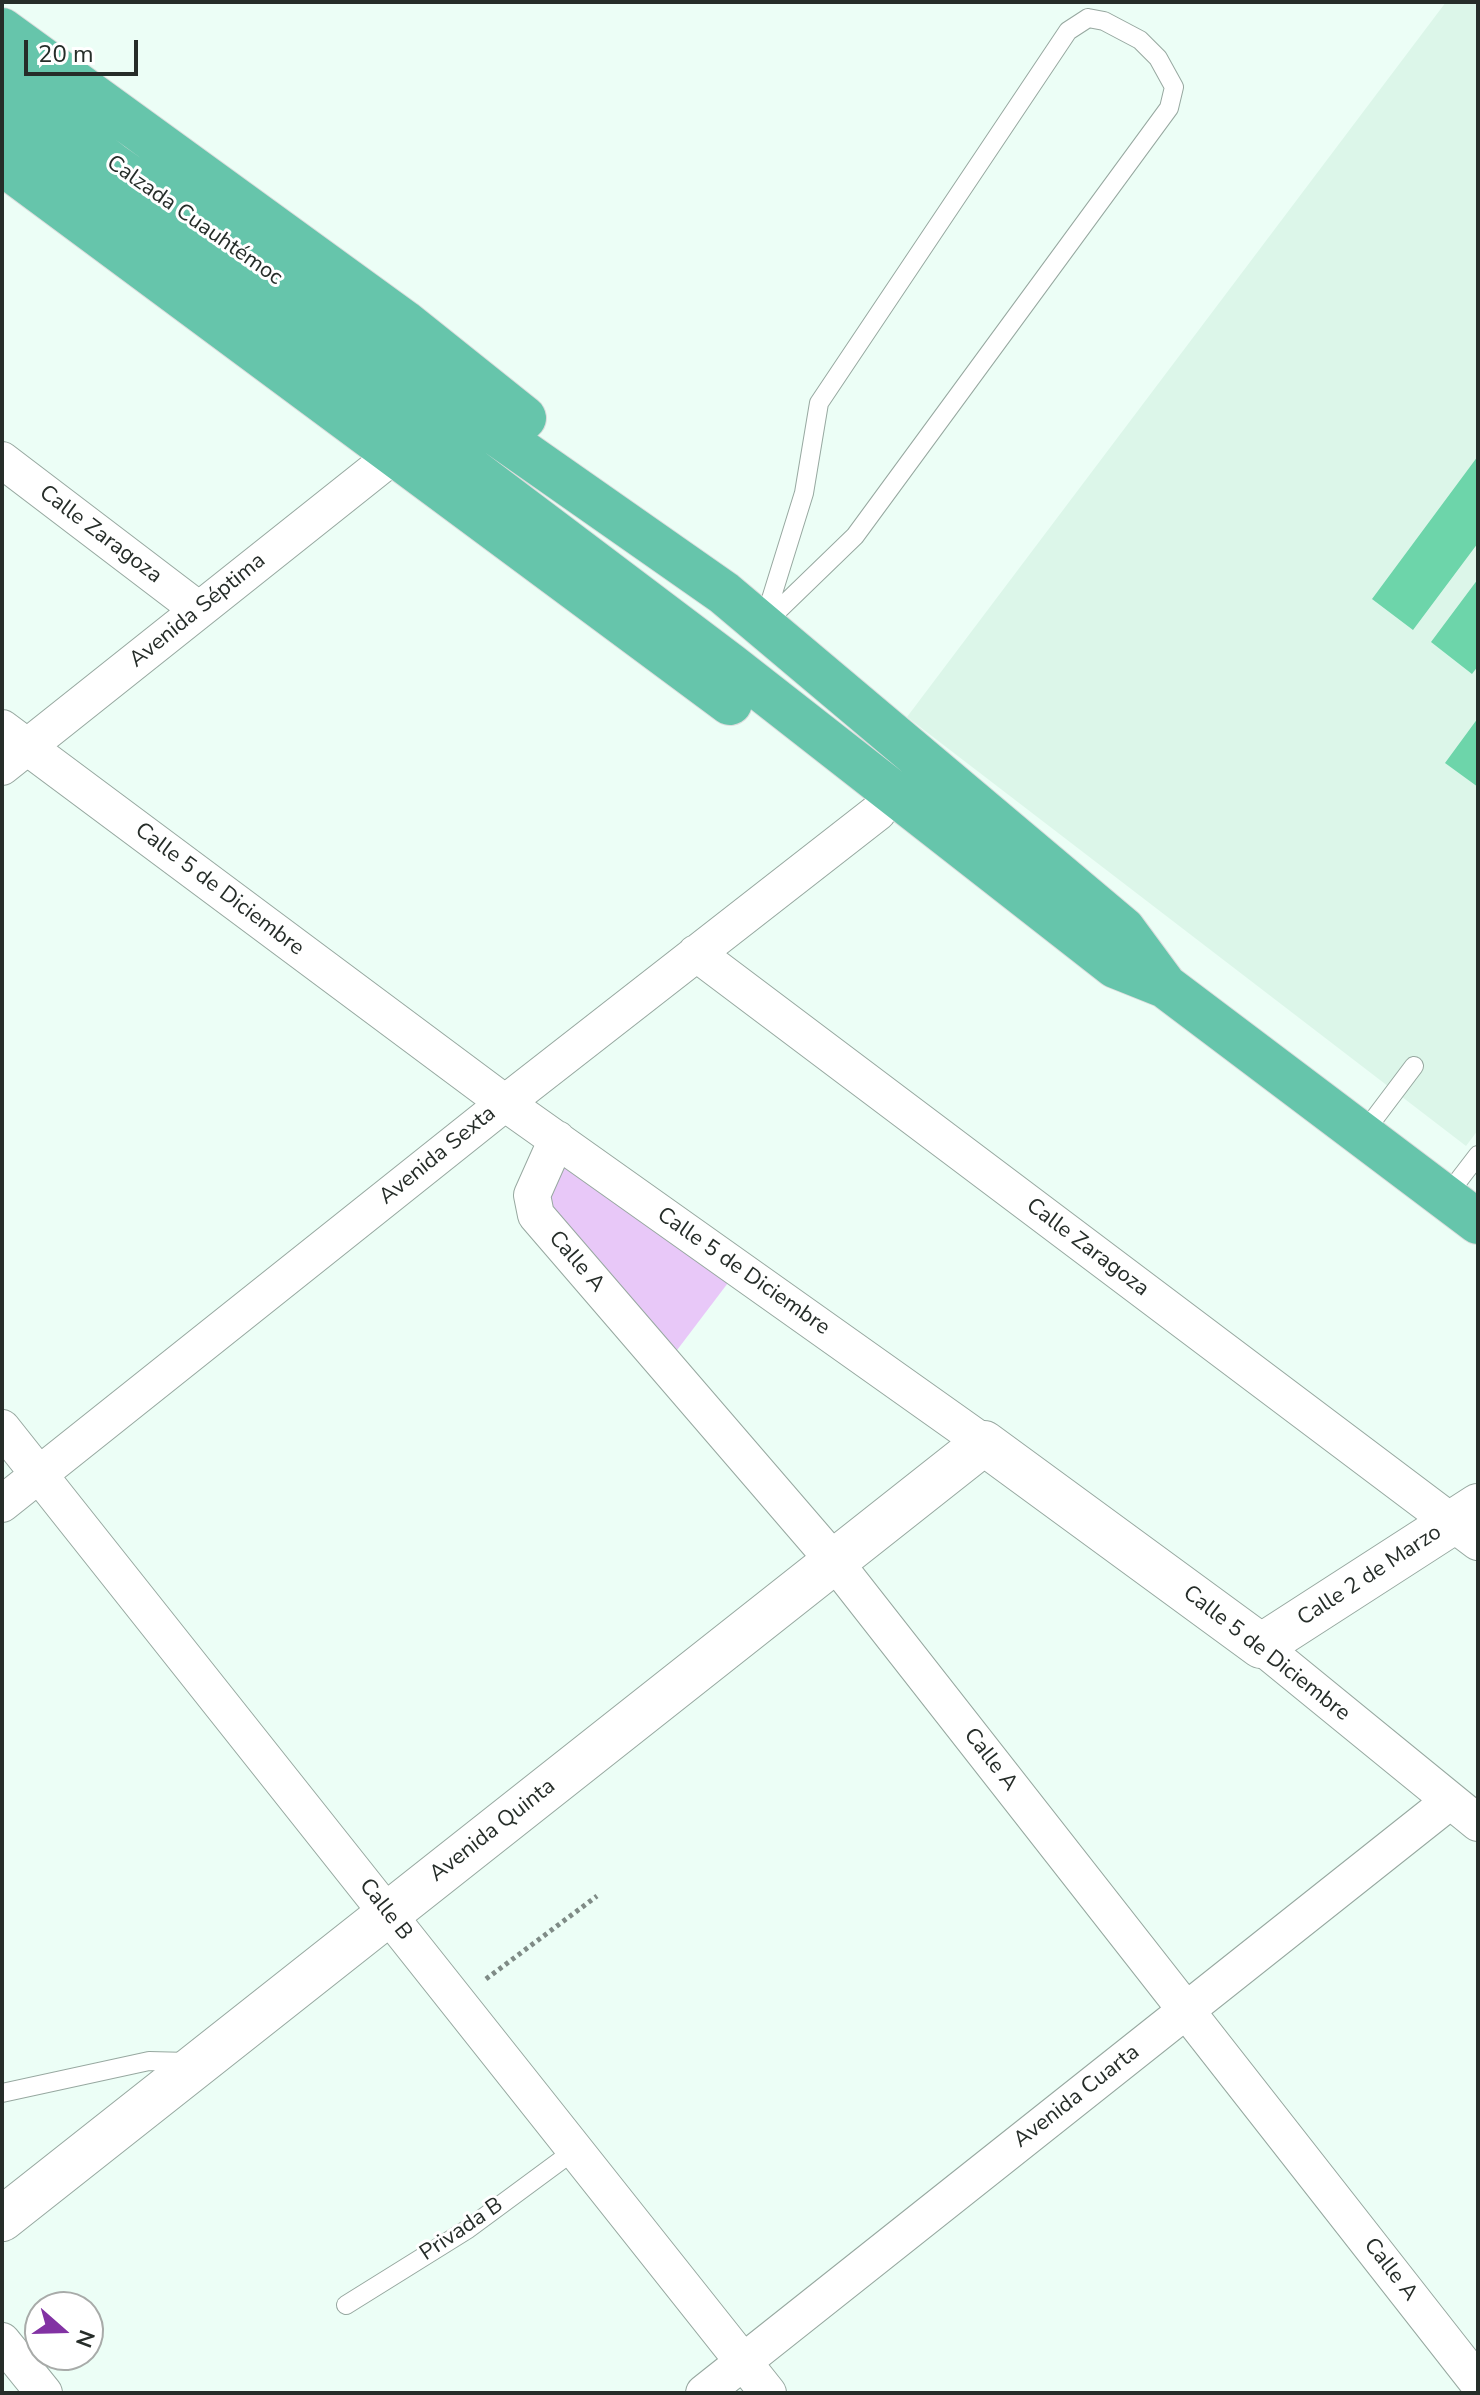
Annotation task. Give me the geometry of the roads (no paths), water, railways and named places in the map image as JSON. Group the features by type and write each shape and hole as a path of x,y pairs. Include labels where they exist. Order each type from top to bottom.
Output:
{"main road":[{"path":"2,30 404,322 649,518 724,593 1123,929 1165,986"},
{"name":"Calzada Cuauhtémoc","path":"2,80 380,375"},
{"name":"Calzada Cuauhtémoc","path":"2,121 108,203 380,375"},
{"path":"2,163 878,812 1063,954 1115,966 1165,986 1462,1210"},
{"path":"380,375 724,593"},
{"path":"380,375 613,577 1115,966"},
{"path":"613,577 726,642 741,642 763,625"}],"street":[{"name":"Avenida Séptima","path":"10,748 199,610 394,455"},
{"name":"Calle Zaragoza","path":"2,460 199,610"},
{"name":"Calle 5 de Diciembre","path":"10,748 984,1443 1261,1646 1464,1812"},
{"name":"Avenida Sexta","path":"2,1504 505,1103 878,812"},
{"name":"Calle Zaragoza","path":"696,953 1470,1524"},
{"name":"Calle A","path":"557,1139 532,1195 536,1215 834,1561 1478,2383"},
{"name":"Calle B","path":"2,1428 768,2393"},
{"name":"Avenida Quinta","path":"2,2219 984,1443"},
{"name":"Calle 2 de Marzo","path":"1261,1646 1470,1524"},
{"name":"Avenida Cuarta","path":"704,2393 1186,2011 1464,1812"},
{"path":"2,2341 44,2393"}],"lane":[{"path":"1088,18 1104,21 1140,40 1158,58 1174,87 1169,108 855,536 763,625 804,493 819,403 1068,31 1088,18"},
{"path":"1359,1133 1365,1131 1414,1066"},
{"path":"1462,1210 1478,1155"},
{"path":"2,2093 149,2061 200,2062"},
{"name":"Privada B","path":"346,2305 468,2229 575,2150"}]}
